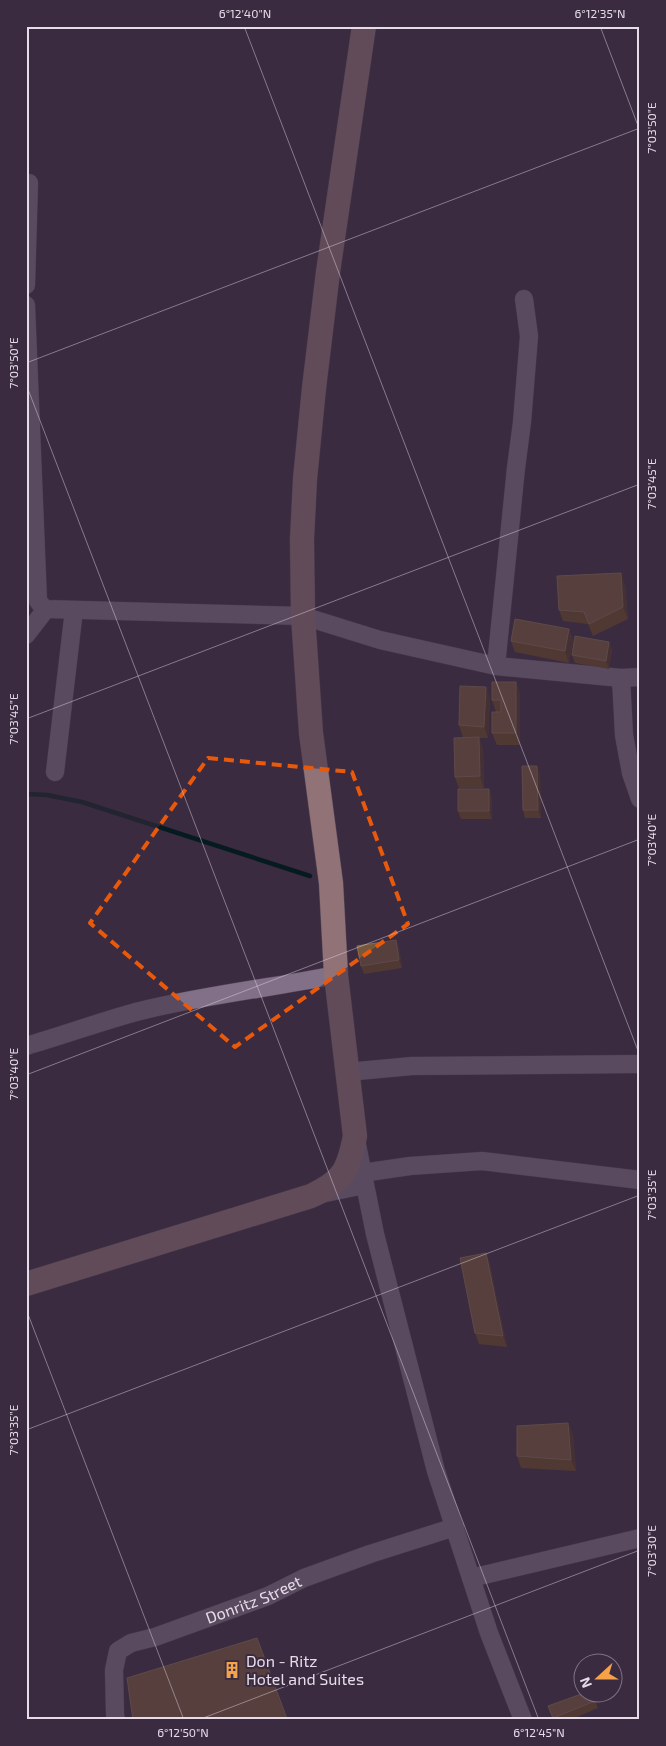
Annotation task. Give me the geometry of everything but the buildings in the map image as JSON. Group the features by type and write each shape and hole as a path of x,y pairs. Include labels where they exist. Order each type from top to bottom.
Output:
{"street":[{"path":"364,26 328,272 305,478 302,540 302,616 311,733 331,884 336,975 347,1072 355,1136 363,1179 436,1471 490,1633 524,1720"},
{"path":"26,285 29,183"},
{"path":"496,666 522,422 529,336 524,299"},
{"path":"26,305 38,601 46,609 302,616 380,640 496,666 620,678 640,677"},
{"path":"26,636 46,609"},
{"path":"55,772 74,610"},
{"path":"620,678 624,734 631,773 640,799"},
{"path":"26,1046 139,1011 336,975"},
{"path":"347,1072 412,1066 640,1064"},
{"path":"310,1196 337,1181 345,1170 355,1136"},
{"path":"26,1284 410,1166 482,1161 640,1180"},
{"name":"Donritz Street","path":"116,1720 114,1670 118,1651 131,1643 155,1637 268,1596 304,1578 370,1554 455,1527"},
{"path":"471,1578 640,1538"}],"highlighted area":[{"path":"208,758 352,772 408,924 235,1047 90,923"}],"waterway":[{"path":"26,794 47,795 82,802 310,876"}],"place":[{"name":"Don - Ritz Hotel and Suites","path":"232,1670"}]}
